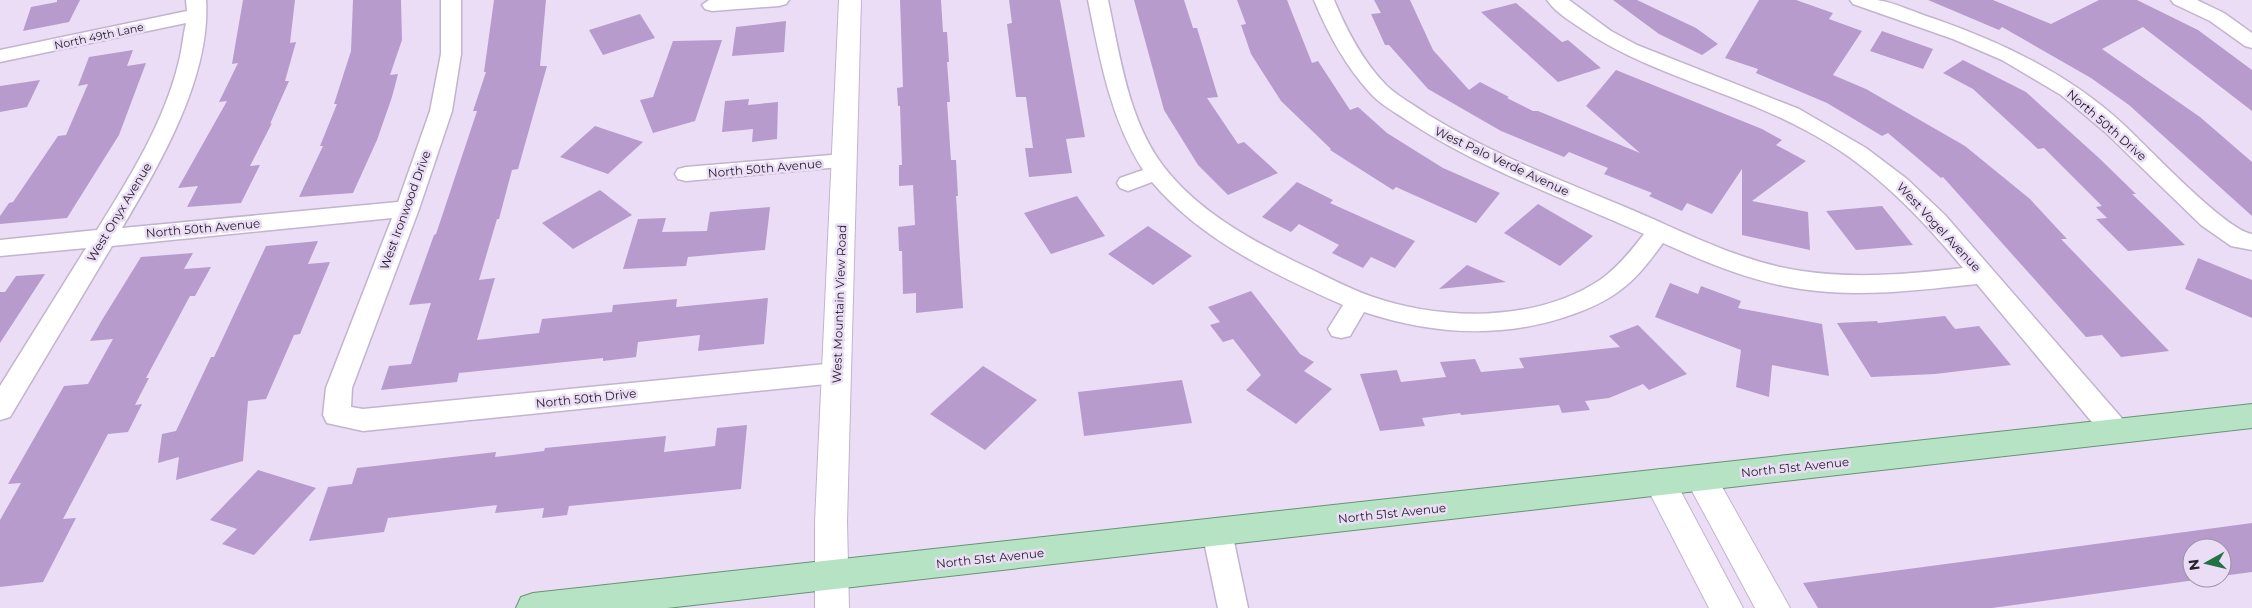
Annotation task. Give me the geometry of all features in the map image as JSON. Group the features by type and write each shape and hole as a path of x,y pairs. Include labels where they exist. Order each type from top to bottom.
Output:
{"main road":[{"name":"North 51st Avenue","path":"532,608 2252,416"}],"street":[{"name":"West Ironwood Drive","path":"336,415 339,388 406,209 440,111 452,54 451,0"},
{"path":"712,5 779,0"},
{"name":"West Mountain View Road","path":"832,608 831,522 850,0"},
{"path":"1098,0 1126,116 1139,145 1156,172 1182,200 1215,227 1271,260 1358,301 1390,311 1428,320 1466,323 1503,322 1536,317 1574,305 1615,282 1630,268 1659,232 1727,261 1800,280 1884,285 1983,275"},
{"name":"West Palo Verde Avenue","path":"1324,0 1350,53 1380,90 1440,134 1529,176 1659,232"},
{"name":"West Vogel Avenue","path":"1557,0 1596,30 1627,48 1767,103 1804,120 1873,162 1905,188 1983,275 2116,431"},
{"name":"North 50th Drive","path":"1860,0 1960,35 2009,56 2068,90 2113,127 2209,219 2239,240 2252,242"},
{"path":"2181,0 2217,17 2252,42"},
{"name":"North 49th Lane","path":"0,56 197,8"},
{"name":"West Onyx Avenue","path":"0,409 145,171 170,118 189,62 197,8"},
{"name":"North 50th Avenue","path":"686,174 843,161"},
{"path":"1128,183 1156,172"},
{"name":"North 50th Avenue","path":"0,248 406,209"},
{"path":"1341,329 1358,301"},
{"name":"North 50th Drive","path":"336,415 363,420 836,374"},
{"path":"1701,478 1773,608"},
{"path":"1660,482 1726,608"},
{"path":"1216,532 1233,608"}],"building":[{"path":"57,0 80,0 69,22 23,31 31,7 57,2"},
{"path":"243,0 295,0 290,43 296,42 285,81 289,81 270,124 272,123 250,166 260,165 241,203 187,207 198,186 178,188 227,101 219,102 238,63 232,64"},
{"path":"353,0 401,0 402,40 390,75 398,74 392,97 377,140 353,193 299,197 323,146 320,146 337,104 334,104 351,51"},
{"path":"494,0 546,0 540,66 547,66 518,169 512,170 499,219 497,219 479,280 495,278 477,340 539,333 542,319 612,312 613,305 677,299 676,307 768,298 764,344 698,351 700,335 638,342 636,357 603,361 603,358 459,373 457,382 381,390 389,366 411,364 431,303 409,305 434,235 436,234 477,111 473,111 486,72 484,72"},
{"path":"900,0 941,0 943,32 947,32 950,102 947,102 951,160 956,160 958,196 956,196 963,308 916,313 916,293 903,294 902,251 899,251 898,227 915,225 913,185 899,186 899,165 902,165 900,106 898,106 897,88 903,87"},
{"path":"1009,0 1060,0 1085,137 1066,139 1072,173 1029,177 1025,148 1033,148 1026,97 1016,97 1007,24 1012,23"},
{"path":"1134,0 1184,0 1193,28 1197,28 1218,97 1207,98 1238,144 1244,142 1278,173 1228,195 1198,165 1164,110"},
{"path":"1237,0 1287,0 1312,63 1318,61 1350,110 1358,107 1387,133 1443,168 1500,193 1476,223 1396,187 1393,190 1330,150 1281,101 1251,54 1241,25 1246,24"},
{"path":"1374,0 1410,0 1433,50 1469,90 1480,82 1533,111 1538,111 1640,153 1586,106 1616,70 1762,129 1782,140 1776,145 1806,161 1752,201 1808,212 1810,250 1742,235 1742,169 1712,214 1687,203 1682,211 1649,196 1652,193 1604,174 1608,168 1569,152 1564,157 1501,131 1428,89 1389,45 1385,45 1371,14 1381,13"},
{"path":"1613,0 1637,0 1696,28 1718,44 1702,55 1659,34"},
{"path":"1759,0 1796,0 1833,13 1829,19 1862,31 1833,75 1866,89 1965,146 2030,199 2067,239 2061,239 2169,351 2121,357 2102,335 2086,337 1943,177 1941,178 1888,133 1882,136 1827,103 1756,73 1758,69 1725,58"},
{"path":"1928,0 1993,0 2051,24 2099,0 2137,0 2198,30 2252,70 2252,111 2143,27 2102,49 2200,117 2252,162 2252,216 2129,105 2091,78 2002,27 1999,30"},
{"path":"1516,3 1562,42 1568,40 1601,68 1558,82 1481,12"},
{"path":"640,14 655,38 603,55 589,30"},
{"path":"786,21 784,52 732,56 736,27"},
{"path":"1882,31 1933,49 1923,69 1870,51"},
{"path":"722,40 695,121 653,133 640,100 653,97 673,41"},
{"path":"133,50 127,66 146,63 119,135 67,218 0,224 0,216 9,203 13,202 58,136 66,135 88,84 78,86 89,57"},
{"path":"1963,60 2026,92 2099,158 2136,194 2132,194 2185,245 2128,251 2096,219 2107,218 2096,207 2102,206 2044,148 2038,149 1973,89 1943,73"},
{"path":"40,80 27,107 0,112 0,86"},
{"path":"749,99 748,105 778,102 777,139 752,142 753,129 722,132 725,101"},
{"path":"595,126 643,142 608,174 560,157"},
{"path":"1297,182 1333,200 1330,203 1415,241 1395,268 1371,257 1363,268 1332,253 1339,245 1299,224 1291,232 1262,217"},
{"path":"600,190 632,215 573,249 542,223"},
{"path":"1077,196 1105,236 1051,254 1024,213"},
{"path":"1538,204 1593,236 1560,266 1504,233"},
{"path":"1882,206 1913,245 1856,250 1826,211"},
{"path":"770,207 765,250 688,257 686,266 623,269 638,219 666,218 662,232 707,231 710,212"},
{"path":"1148,226 1192,256 1153,285 1108,254"},
{"path":"318,241 308,264 330,262 300,334 294,335 266,399 248,401 243,461 176,480 179,457 158,463 162,434 176,431 211,357 214,357 266,246"},
{"path":"193,253 184,269 211,267 195,296 190,296 146,378 149,378 135,405 142,404 128,432 108,434 63,519 76,518 43,582 0,587 0,520 21,483 8,484 64,386 88,384 113,339 90,341 102,320 141,257"},
{"path":"2198,258 2252,280 2252,318 2185,289"},
{"path":"1467,265 1506,282 1439,289"},
{"path":"45,274 0,343 0,292 5,292 16,276"},
{"path":"1670,283 1698,294 1701,286 1741,301 1738,308 1822,324 1829,376 1772,365 1769,397 1736,387 1741,350 1655,317"},
{"path":"1251,291 1300,354 1314,362 1304,371 1332,389 1296,424 1246,390 1261,375 1233,339 1223,342 1210,325 1220,322 1208,307"},
{"path":"1945,316 1955,329 1979,326 2011,365 1935,374 1871,377 1837,323 1877,321 1878,323"},
{"path":"1638,325 1687,374 1649,390 1643,384 1609,398 1585,401 1590,410 1562,413 1559,405 1461,415 1460,413 1422,418 1425,426 1380,431 1360,374 1397,370 1401,382 1446,377 1440,362 1475,359 1481,372 1524,368 1519,358 1620,347 1609,336"},
{"path":"983,366 1037,400 985,450 930,414"},
{"path":"1182,380 1192,423 1084,436 1078,392"},
{"path":"747,425 741,489 569,506 567,515 542,518 544,508 495,513 497,505 388,518 384,532 309,541 328,487 352,484 357,468 496,452 495,457 544,451 545,448 666,436 664,452 715,446 717,428"},
{"path":"258,470 316,488 254,555 222,544 237,529 210,520"},
{"path":"2252,523 2252,572 2232,575 2232,538 2182,538 2182,582 1992,608 1818,608 1803,583"}]}
